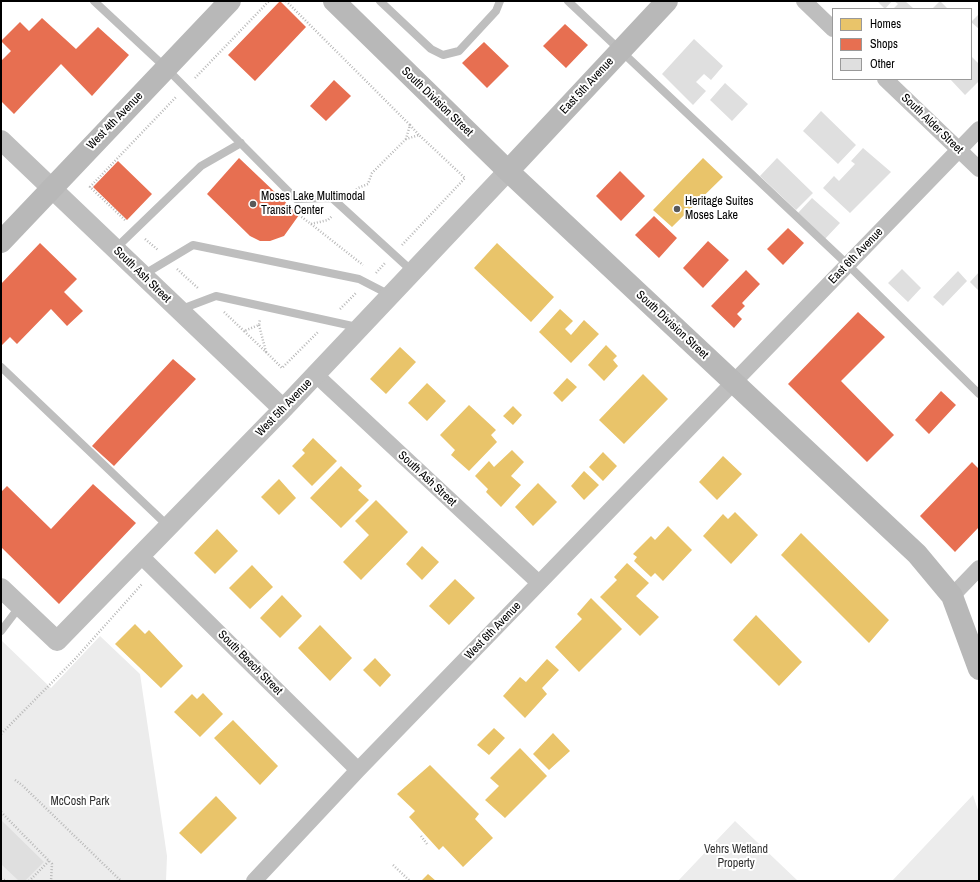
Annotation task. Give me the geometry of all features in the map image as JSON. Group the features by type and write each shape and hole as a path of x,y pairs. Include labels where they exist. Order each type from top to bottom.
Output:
{"main road":[{"name":"West 4th Avenue","path":"1,242 230,1"},
{"name":"South Division Street","path":"334,1 508,171 917,554 952,596 979,669"},
{"name":"East 5th Avenue","path":"508,171 667,1"}],"street":[{"path":"804,1 832,28"},
{"name":"South Alder Street","path":"886,80 979,169"},
{"name":"East 6th Avenue","path":"732,382 848,265 979,129"},
{"name":"South Ash Street","path":"1,140 283,409"},
{"name":"West 5th Avenue","path":"20,606 57,642 316,375 508,171"},
{"name":"South Ash Street","path":"316,375 539,583"},
{"name":"West 6th Avenue","path":"254,881 358,770 732,382"},
{"name":"South Beech Street","path":"141,556 358,770"},
{"path":"952,596 979,568"},
{"path":"1,588 20,606"}],"lane":[{"path":"94,1 166,68 296,199 332,198 413,272"},
{"path":"380,1 431,49 443,55 459,51 496,11 500,1"},
{"path":"568,1 848,265 979,394"},
{"path":"115,249 200,166 241,143"},
{"path":"142,275 193,245 359,279 390,296"},
{"path":"179,310 216,296 360,328"},
{"path":"1,367 168,527"},
{"path":"1,631 20,606"}],"path":[{"path":"269,1 90,187 282,368 366,283 465,178 419,136 410,125 286,1"},
{"path":"311,224 328,220 358,188 368,184 372,173 406,139 410,125"},
{"path":"406,139 419,136"},
{"path":"300,215 374,274"},
{"path":"263,306 259,325 266,352"},
{"path":"244,331 259,325"},
{"path":"1,734 75,659 142,584"},
{"path":"15,780 22,785 121,881"},
{"path":"1,812 52,864 51,881"},
{"path":"422,836 427,844"},
{"path":"29,881 49,860"},
{"path":"393,864 410,881"},
{"path":"1,879 7,881"}],"green space":[{"name":"McCosh Park","path":"100,636 140,674 167,856 166,881 1,881 1,640 51,688"},
{"path":"973,795 979,813 979,881 892,881"},
{"name":"Vehrs Wetland Property","path":"735,821 798,881 678,881"}],"building: Homes":[{"path":"703,158 723,177 672,227 653,210"},
{"path":"497,243 554,297 531,322 474,268"},
{"path":"560,309 573,321 565,329 571,335 584,320 599,334 571,363 539,332"},
{"path":"606,345 617,356 613,360 618,366 604,381 588,365"},
{"path":"400,347 416,362 386,394 370,379"},
{"path":"643,374 668,399 624,444 599,420"},
{"path":"567,378 577,387 562,402 553,393"},
{"path":"427,383 446,401 427,421 408,403"},
{"path":"469,405 496,430 491,435 497,442 469,471 451,455 455,450 440,435"},
{"path":"513,406 522,415 513,425 503,416"},
{"path":"313,438 337,461 312,486 292,466 305,453 302,450"},
{"path":"512,450 524,462 511,476 521,485 501,507 486,492 488,489 475,476 489,461 494,467"},
{"path":"603,452 617,466 603,481 589,467"},
{"path":"723,456 742,474 717,500 699,482"},
{"path":"341,466 362,486 358,490 369,500 341,528 310,498"},
{"path":"584,471 599,485 584,500 571,486"},
{"path":"279,479 296,498 279,515 261,497"},
{"path":"538,483 557,502 533,526 515,507"},
{"path":"376,500 408,532 361,580 343,562 369,535 355,521"},
{"path":"735,512 758,535 731,564 703,536 723,514 728,519"},
{"path":"668,526 692,550 663,581 655,573 651,577 634,561 637,557 633,554 651,536 655,540"},
{"path":"217,529 238,551 215,574 194,553"},
{"path":"801,533 889,620 869,643 781,555"},
{"path":"422,546 439,562 422,580 406,564"},
{"path":"627,563 649,583 636,596 659,617 640,636 600,597 617,580 614,577"},
{"path":"252,565 273,587 250,609 229,588"},
{"path":"455,579 475,598 449,625 429,606"},
{"path":"282,595 302,616 280,638 260,618"},
{"path":"591,598 622,629 579,672 555,647 582,619 577,614"},
{"path":"756,615 802,662 779,686 733,640"},
{"path":"135,624 145,634 149,630 183,666 161,688 115,644"},
{"path":"320,625 352,658 330,681 298,648"},
{"path":"375,658 391,675 380,687 363,670"},
{"path":"547,659 559,670 542,688 547,694 525,718 503,696 520,677 526,682"},
{"path":"203,693 223,714 200,737 174,712 192,694 197,699"},
{"path":"233,720 278,766 260,785 214,738"},
{"path":"494,728 505,738 489,755 477,745"},
{"path":"553,733 570,751 549,770 533,754"},
{"path":"520,748 547,776 505,818 485,800 499,786 490,778"},
{"path":"430,765 479,814 475,819 493,838 463,867 443,846 439,850 409,817 415,811 397,794"},
{"path":"216,796 237,818 201,854 179,833"},
{"path":"428,874 436,881 421,881"}],"building: Shops":[{"path":"280,1 306,27 255,81 228,55"},
{"path":"42,18 76,49 98,27 129,55 92,96 61,64 14,114 1,101 1,61 11,51 1,41 20,22 29,31"},
{"path":"565,24 588,45 566,68 543,46"},
{"path":"484,42 509,66 487,88 462,63"},
{"path":"334,80 351,96 326,121 310,106"},
{"name":"Moses Lake Multimodal Transit Center","path":"239,158 299,215 284,236 270,241 260,241 250,236 207,194"},
{"path":"118,161 152,194 127,220 93,187"},
{"path":"620,171 645,196 621,221 596,196"},
{"path":"654,216 677,238 659,258 635,235"},
{"path":"788,228 804,243 783,265 767,249"},
{"path":"708,241 729,260 703,288 683,268"},
{"path":"40,243 77,279 64,292 83,311 67,326 51,309 17,344 10,337 1,346 1,284"},
{"path":"746,270 760,284 742,303 745,306 737,314 742,319 734,328 711,306"},
{"path":"858,312 885,337 841,381 894,435 867,462 788,384"},
{"path":"173,359 196,379 114,466 92,446"},
{"path":"941,391 956,405 929,434 915,420"},
{"path":"972,462 979,469 979,527 955,552 920,516"},
{"path":"93,484 136,523 59,604 1,547 1,492 7,486 51,529"}],"building: Other":[{"path":"877,1 892,1 886,8"},
{"path":"894,1 905,1 913,8 894,8 898,4"},
{"path":"940,1 947,8 933,8"},
{"path":"979,14 979,29 972,23"},
{"path":"694,39 723,66 711,80 704,74 696,82 706,91 693,105 662,74"},
{"path":"972,57 979,64 979,81 965,95 951,80 972,80"},
{"path":"725,83 748,104 732,121 710,100"},
{"path":"821,111 856,145 838,164 803,131"},
{"path":"863,148 891,172 850,213 823,188 834,176 839,181 855,164 851,161"},
{"path":"777,158 813,193 796,210 760,176"},
{"path":"812,198 840,223 824,240 797,214"},
{"path":"902,269 921,288 908,302 888,283"},
{"path":"958,271 967,281 943,306 933,297"},
{"path":"979,272 979,291 970,282"},
{"path":"1,820 44,862 25,881 19,881 1,864"}],"place":[{"name":"Moses Lake Multimodal Transit Center","path":"253,204"},
{"name":"Heritage Suites Moses Lake","path":"677,209"}]}
